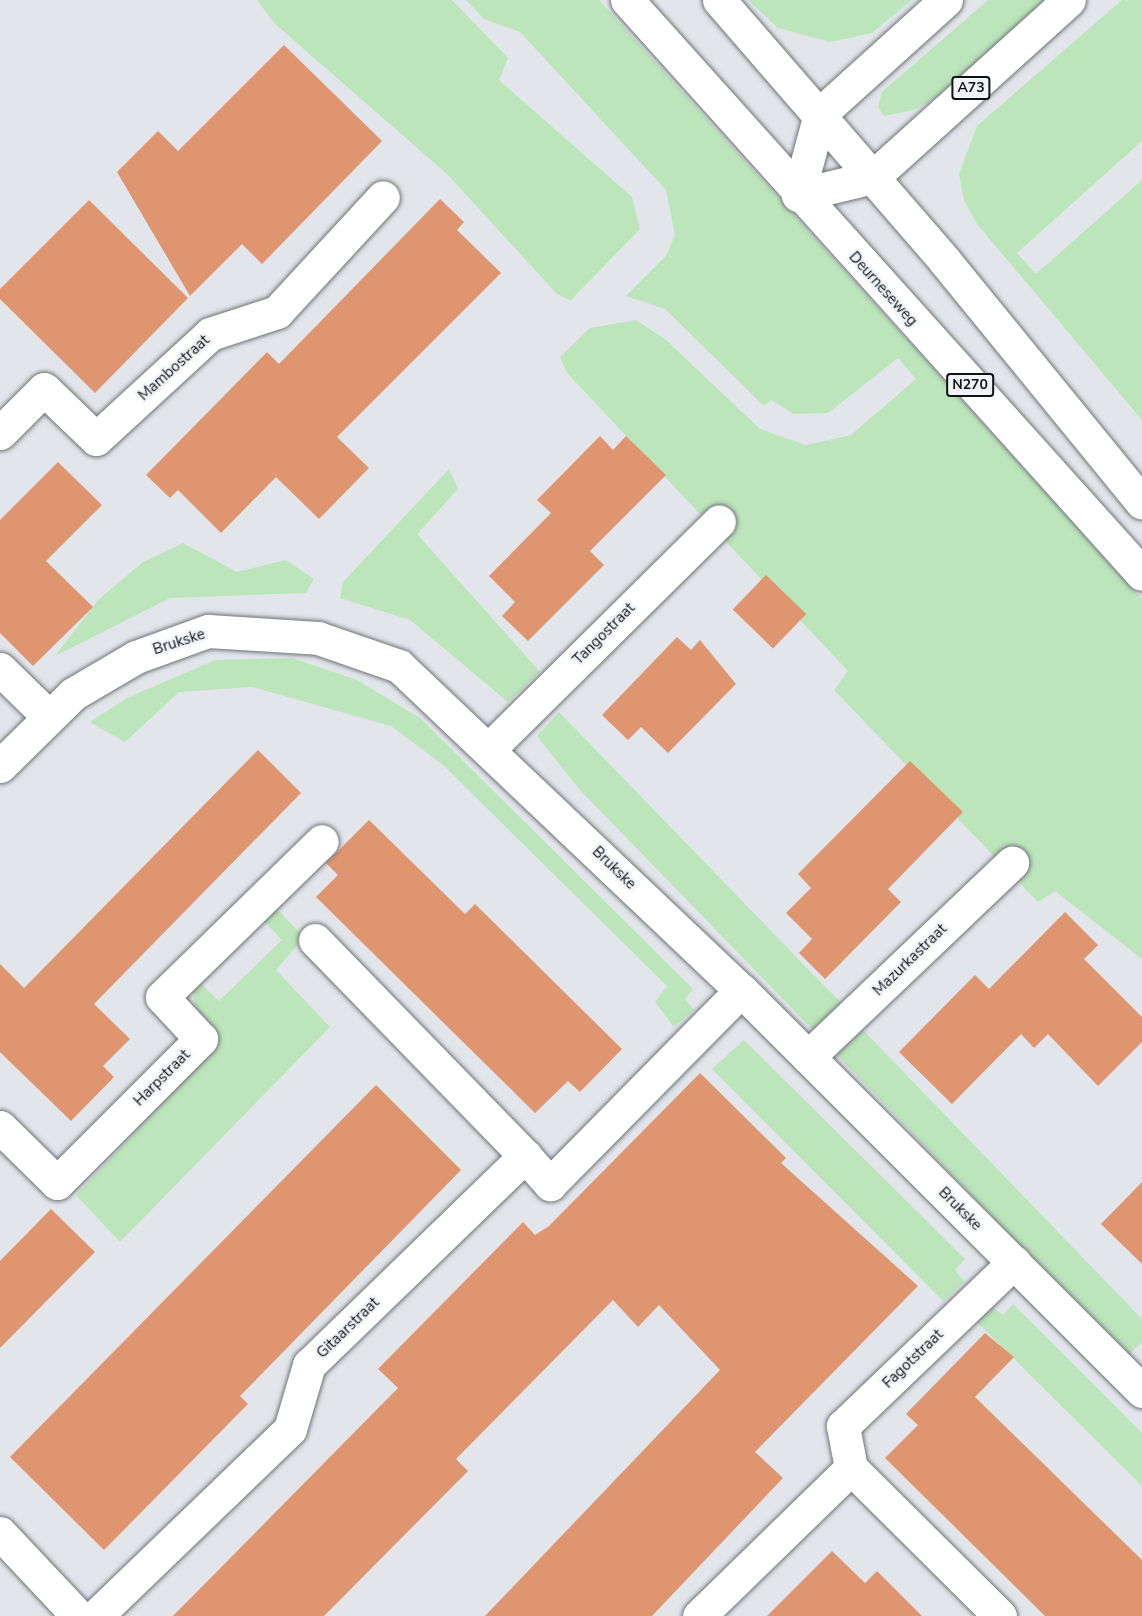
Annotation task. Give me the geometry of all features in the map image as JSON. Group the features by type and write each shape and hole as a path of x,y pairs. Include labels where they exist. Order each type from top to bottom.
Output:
{"main road":[{"name":"Deurneseweg","path":"627,0 798,195 1142,574"},
{"path":"719,0 820,114 1142,502"},
{"path":"873,177 798,195 820,114 946,0"},
{"name":"A73","path":"873,177 1069,0"},
{"name":"Mambostraat","path":"0,434 44,389 96,439 210,334 278,312 383,197"},
{"name":"Tangostraat","path":"489,748 719,521"},
{"name":"Brukske","path":"0,766 48,716 73,694 136,657 208,631 318,638 399,666 489,748 741,990 1014,1262 1137,1375"},
{"path":"0,669 48,716"},
{"name":"Harpstraat","path":"0,1128 57,1183 201,1039 162,997 322,841"},
{"name":"Mazurkastraat","path":"808,1057 1012,864"},
{"path":"315,940 550,1184 741,990"},
{"name":"Gitaarstraat","path":"96,1616 290,1429 309,1365 525,1156"},
{"name":"Fagotstraat","path":"851,1468 843,1426 1014,1262"},
{"path":"699,1616 851,1468 1000,1616"},
{"path":"0,1533 78,1616"}],"green space":[{"path":"257,0 452,0 508,58 499,80 632,197 640,229 570,301 556,293 447,174 274,23"},
{"path":"466,0 599,0 1142,599 1142,959 1055,891 1038,902 834,690 848,671 567,373 560,357 590,328 636,320 666,340 760,429 806,445 851,435 916,379 898,358 828,413 794,414 771,400 764,406 665,309 626,296 666,256 675,235 666,190 520,32 484,19"},
{"path":"748,0 912,0 872,33 830,42 778,28"},
{"path":"988,0 1049,0 940,95 914,110 884,116 878,107 882,92"},
{"path":"1122,0 1142,0 1142,141 1017,253 1036,274 1142,180 1142,420 977,224 964,200 959,174 977,126"},
{"path":"449,469 458,489 417,534 540,672 508,702 410,620 340,598 343,582"},
{"path":"183,543 237,572 286,560 314,579 306,593 170,598 55,656 98,600 143,562"},
{"path":"292,658 357,680 420,718 693,989 685,999 694,1010 674,1027 655,1002 667,986 443,765 391,726 252,687 179,692 125,742 90,722 127,698 215,660"},
{"path":"559,712 843,1005 814,1031 579,789 537,736"},
{"path":"274,906 304,937 276,970 330,1027 120,1242 76,1195 219,1043 197,1023 193,991 199,982 219,1001 282,940 262,919"},
{"path":"861,1028 1142,1319 1142,1342 1127,1357 836,1054"},
{"path":"744,1040 965,1259 955,1270 964,1282 943,1301 712,1069"},
{"path":"1013,1304 1142,1433 1142,1486 975,1320 990,1305 1003,1315"}],"building":[{"path":"284,45 382,141 262,264 242,244 190,296 117,172 158,131 178,151"},
{"path":"440,199 464,222 457,230 501,273 337,437 369,468 319,519 276,477 221,533 178,490 170,498 146,475 267,352 279,364"},
{"path":"89,200 188,298 95,393 0,299 0,289"},
{"path":"600,436 613,450 626,436 666,475 590,551 604,565 528,641 502,616 515,602 489,576 551,513 537,500"},
{"path":"58,462 102,505 46,561 93,607 33,666 0,633 0,520"},
{"path":"766,575 806,614 773,648 733,610"},
{"path":"677,637 691,650 700,640 736,684 668,753 641,727 628,740 602,715"},
{"path":"258,750 301,793 94,1004 130,1039 103,1066 114,1077 71,1121 0,1052 0,964 24,988"},
{"path":"910,761 963,812 888,889 901,902 825,979 799,953 812,939 786,913 811,888 798,874"},
{"path":"369,820 465,914 475,904 622,1049 580,1092 568,1081 535,1113 316,897 338,875 326,863"},
{"path":"1065,912 1098,945 1084,959 1142,1017 1142,1042 1098,1086 1048,1034 1034,1048 1021,1034 952,1104 899,1052 975,975 989,989"},
{"path":"700,1073 786,1158 781,1163 918,1286 755,1452 783,1478 652,1616 485,1616 720,1370 659,1305 638,1327 613,1300 456,1459 468,1471 324,1616 173,1616 398,1388 378,1369 523,1222 535,1235 549,1226"},
{"path":"376,1085 461,1170 240,1396 248,1404 104,1550 10,1457"},
{"path":"1142,1182 1142,1264 1101,1224"},
{"path":"51,1209 95,1252 0,1348 0,1261"},
{"path":"985,1333 1014,1357 975,1397 1142,1560 1142,1616 1045,1616 885,1458 918,1425 906,1414"},
{"path":"832,1551 865,1583 877,1571 922,1616 767,1616"}]}
